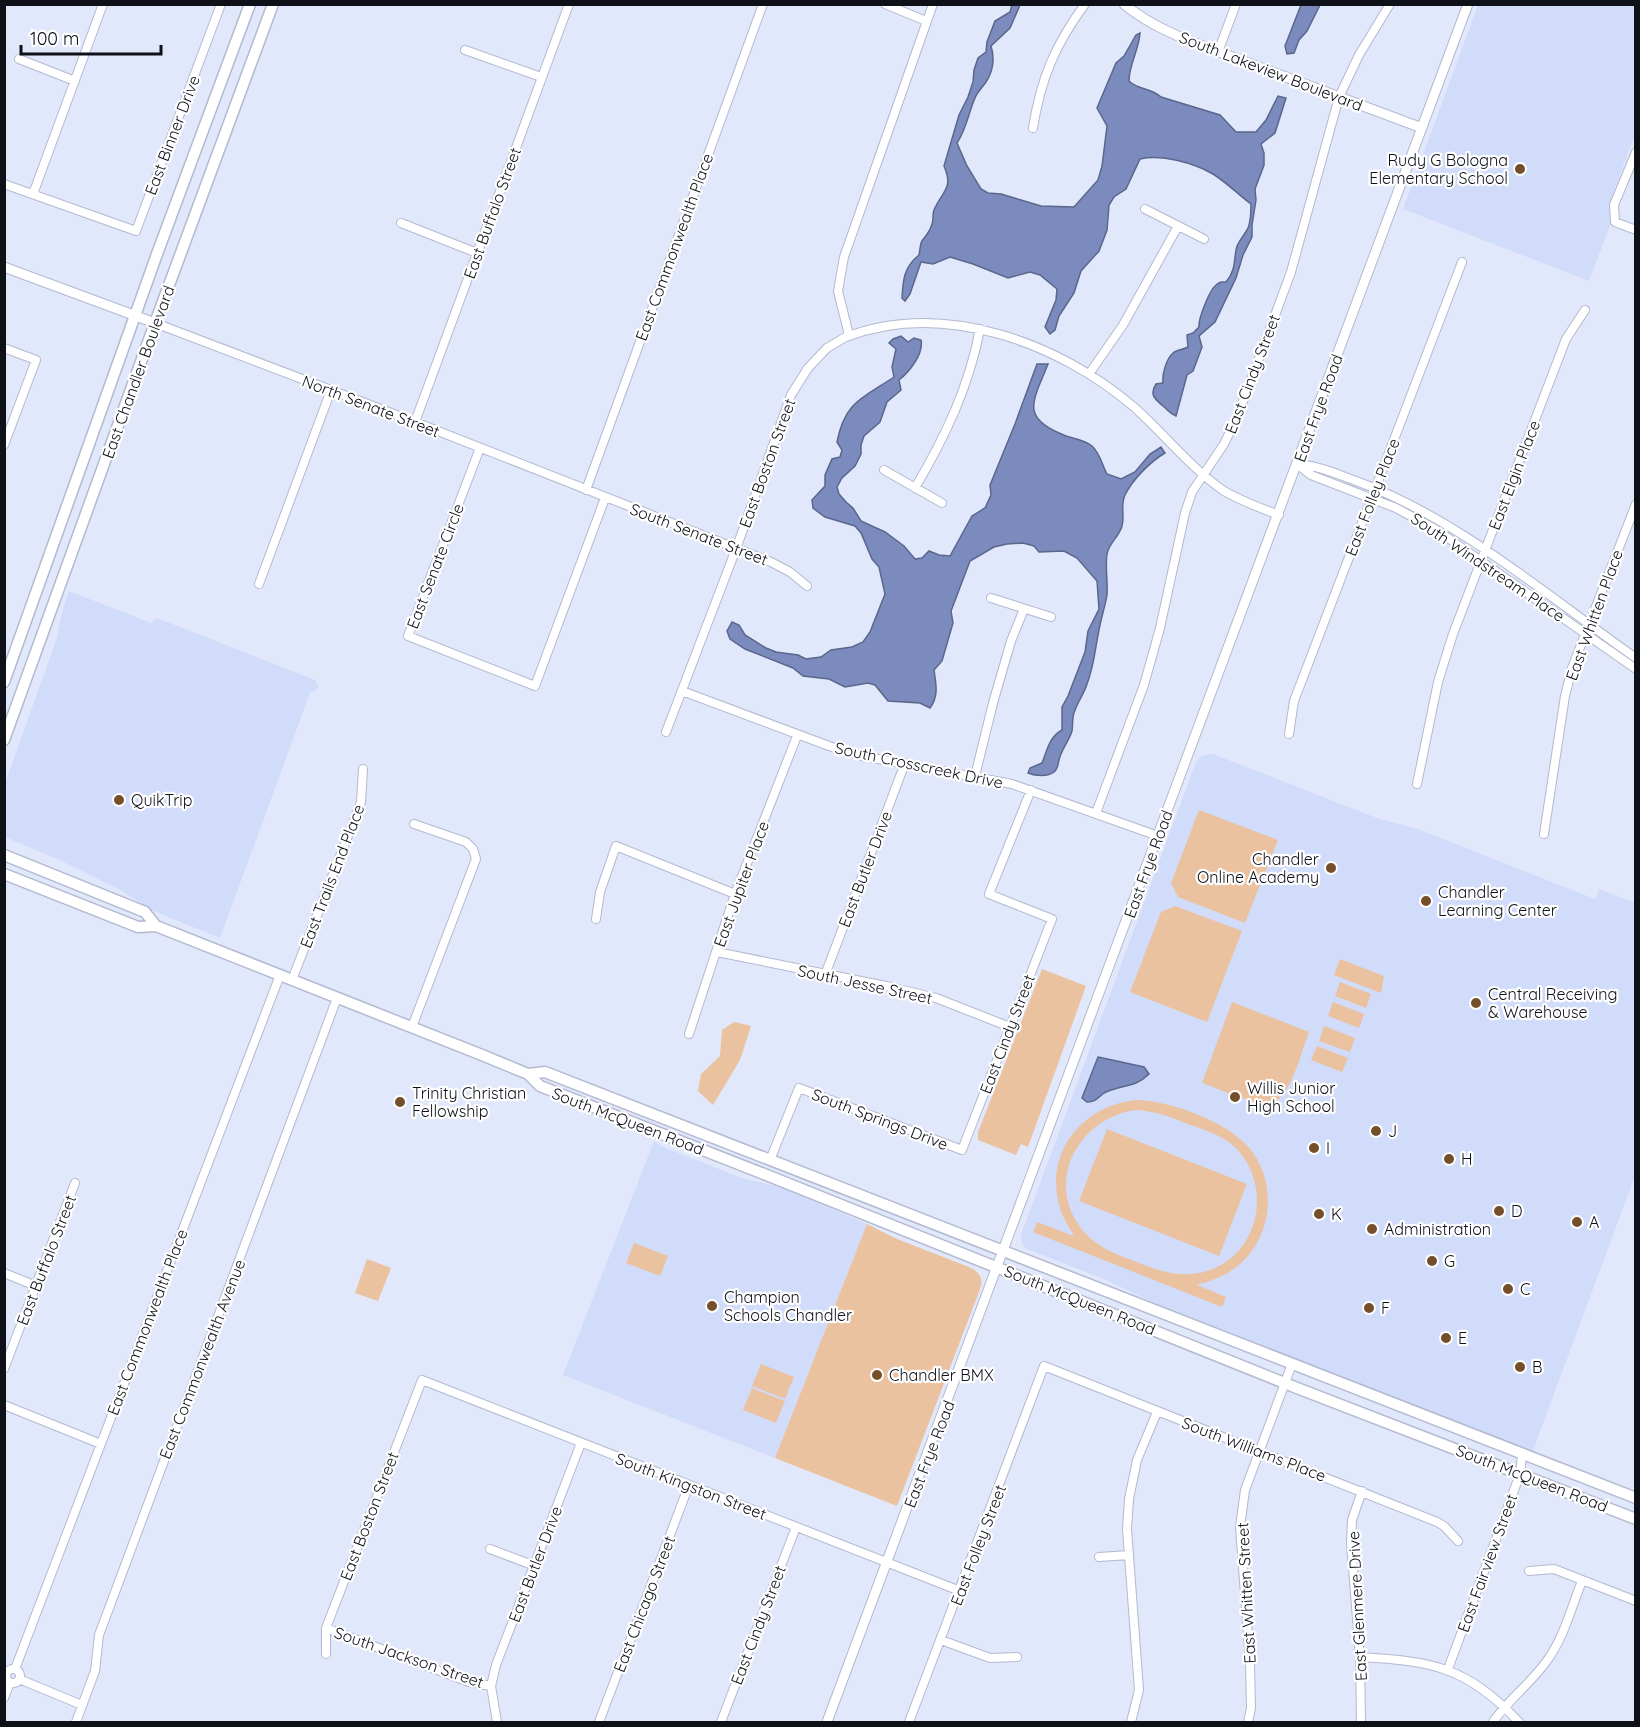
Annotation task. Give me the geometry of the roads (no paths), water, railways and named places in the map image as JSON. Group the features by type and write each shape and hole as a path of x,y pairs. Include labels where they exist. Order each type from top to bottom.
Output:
{"main road":[{"name":"East Chandler Boulevard","path":"4,682 250,4"},
{"name":"East Chandler Boulevard","path":"4,740 273,4"},
{"path":"48,564 66,571"},
{"path":"4,855 145,912 156,927"},
{"path":"4,874 138,927 156,927"},
{"name":"South McQueen Road","path":"156,927 528,1074 540,1086 764,1173 1286,1383 1635,1519"},
{"name":"South McQueen Road","path":"528,1074 545,1072 1635,1498"},
{"path":"764,1173 770,1160"}],"street":[{"path":"4,184 33,194 103,4"},
{"name":"East Binner Drive","path":"33,194 136,231 221,4"},
{"name":"East Buffalo Street","path":"415,422 569,4"},
{"name":"East Commonwealth Place","path":"586,490 763,4"},
{"path":"885,4 926,21"},
{"path":"846,336 849,335 838,291 844,257 933,4"},
{"path":"1033,128 1037,103 1054,52 1068,27 1085,4"},
{"name":"South Lakeview Boulevard","path":"1124,4 1162,29 1422,128"},
{"path":"1218,52 1236,4"},
{"name":"East Cindy Street","path":"1096,813 1143,685 1160,628 1185,513 1192,492 1224,444 1238,415 1291,272 1339,97 1359,55 1390,4"},
{"name":"East Frye Road","path":"827,1722 999,1268 1468,4"},
{"path":"465,50 541,77"},
{"path":"19,59 75,81"},
{"path":"1635,152 1614,205 1616,222 1635,230"},
{"path":"1145,209 1204,239"},
{"path":"401,223 477,253"},
{"path":"1089,374 1123,325 1178,226"},
{"name":"East Folley Place","path":"1289,734 1294,701 1462,262"},
{"path":"4,267 155,323"},
{"name":"East Elgin Place","path":"1417,784 1438,682 1453,634 1566,339 1585,310"},
{"name":"North Senate Street","path":"155,323 586,490"},
{"path":"846,336 895,323 926,323 980,329 1038,347 1067,360 1107,386 1224,490 1249,503 1279,514"},
{"path":"915,488 946,432 962,396 974,359 980,329"},
{"name":"East Boston Street","path":"666,732 736,549 791,395 808,368 827,348 846,336"},
{"path":"4,348 36,360 4,445"},
{"path":"260,584 331,390"},
{"name":"East Senate Circle","path":"480,448 408,636 535,686 605,498"},
{"name":"South Windstream Place","path":"1297,464 1314,466 1375,488 1428,513 1485,550 1635,658"},
{"name":"South Windstream Place","path":"1297,464 1311,475 1396,508 1428,525 1635,669"},
{"path":"884,470 942,503"},
{"name":"South Senate Street","path":"586,490 771,562 790,572 807,586"},
{"name":"East Whitten Place","path":"1544,834 1565,696 1572,668 1635,504"},
{"path":"991,598 1051,617"},
{"path":"975,776 1002,672 1018,620 1024,609"},
{"name":"South Crosscreek Drive","path":"682,691 797,736 862,756 975,776 1031,790 1158,836"},
{"name":"East Jupiter Place","path":"689,1034 735,894 797,736"},
{"name":"East Butler Drive","path":"825,975 905,764"},
{"name":"East Trails End Place","path":"292,980 361,802 363,769"},
{"name":"East Cindy Street","path":"962,1150 1052,919 989,894 1031,790"},
{"path":"412,1027 476,859 466,842 414,824"},
{"path":"596,919 600,892 615,846 735,894"},
{"name":"South Jesse Street","path":"717,952 936,998 1010,1027"},
{"name":"East Commonwealth Place","path":"15,1670 280,975"},
{"name":"East Commonwealth Avenue","path":"76,1722 95,1671 99,1635 337,998"},
{"name":"South Springs Drive","path":"770,1160 799,1088 962,1150"},
{"name":"East Buffalo Street","path":"4,1369 75,1183"},
{"path":"4,1273 36,1286"},
{"name":"East Whitten Street","path":"1248,1722 1251,1708 1250,1662 1240,1527 1245,1490 1292,1364"},
{"name":"South Williams Place","path":"1044,1366 1437,1521 1458,1541"},
{"name":"East Folley Street","path":"909,1722 1044,1366"},
{"name":"East Boston Street","path":"326,1654 326,1628 422,1380"},
{"name":"South Kingston Street","path":"422,1380 960,1591"},
{"path":"4,1405 101,1444"},
{"path":"1131,1722 1139,1690 1127,1528 1129,1499 1137,1460 1157,1412"},
{"name":"East Butler Drive","path":"491,1686 496,1665 581,1443"},
{"name":"East Fairview Street","path":"1448,1670 1520,1474 1522,1455"},
{"name":"East Chicago Street","path":"599,1722 689,1485"},
{"name":"East Glenmere Drive","path":"1361,1722 1360,1658 1351,1544 1352,1520 1362,1491"},
{"name":"East Cindy Street","path":"721,1722 795,1527"},
{"path":"490,1549 535,1566"},
{"path":"1099,1557 1129,1555"},
{"path":"1529,1571 1554,1569 1635,1601"},
{"path":"1493,1722 1552,1653 1582,1581"},
{"name":"South Jackson Street","path":"326,1628 469,1682 491,1686"},
{"path":"941,1640 990,1658 1017,1657"},
{"path":"1360,1658 1424,1663 1448,1670 1470,1680 1519,1722"},
{"path":"15,1670 19,1673 19,1679 16,1683 10,1683 6,1680 5,1673 15,1670"},
{"path":"19,1679 82,1705"},
{"path":"4,1698 10,1683"},
{"path":"491,1686 497,1722"}],"water":[{"path":"1012,5 1020,5 1010,28 991,46 992,69 976,96 957,143 981,189 988,193 1001,194 1041,206 1074,207 1098,180 1102,166 1107,126 1097,108 1116,63 1124,56 1136,35 1140,33 1129,81 1161,97 1220,115 1236,132 1256,132 1266,120 1278,96 1286,98 1275,133 1261,144 1264,165 1255,189 1252,237 1215,322 1199,336 1202,347 1193,371 1187,375 1176,416 1155,399 1154,388 1156,384 1163,383 1168,359 1174,352 1188,347 1187,335 1199,327 1202,311 1216,285 1226,282 1229,278 1234,267 1237,247 1248,228 1250,219 1251,204 1223,181 1205,170 1168,159 1140,159 1126,189 1114,197 1109,205 1107,230 1099,251 1081,271 1074,293 1059,316 1055,330 1050,334 1045,327 1056,300 1057,289 1040,275 1030,272 1008,278 950,257 933,264 921,262 910,294 905,301 902,298 905,274 910,264 919,255 921,242 933,222 934,210 946,190 948,180 944,166 959,115 973,82 978,58 986,52 987,42 995,21 1010,12"},
{"path":"1301,5 1320,5 1294,53 1287,54 1285,46"},
{"path":"901,336 908,342 914,338 921,340 918,357 899,380 901,390 887,402 880,422 864,436 861,454 855,466 842,478 837,487 839,494 853,508 861,521 885,532 904,546 915,559 922,558 929,551 950,556 972,516 985,508 991,495 990,485 1037,364 1048,364 1035,399 1036,415 1051,429 1092,446 1107,474 1121,479 1135,472 1150,454 1161,447 1165,453 1142,471 1125,495 1122,526 1107,554 1107,595 1091,671 1086,688 1075,709 1072,731 1061,753 1057,768 1048,775 1028,773 1030,768 1042,763 1051,740 1062,730 1062,707 1085,652 1088,631 1099,609 1097,581 1077,558 1064,551 1039,552 1034,546 1023,543 1007,544 994,547 970,561 951,611 953,623 942,661 934,670 936,694 930,708 920,703 888,701 875,685 868,683 845,687 829,679 803,676 793,668 745,649 730,639 727,631 732,622 739,625 745,635 766,648 806,659 821,657 831,650 852,647 863,642 870,632 885,594 879,567 872,559 861,533 855,526 825,517 813,508 812,500 825,486 825,475 832,459 840,457 842,450 837,442 840,428 850,409 864,396 894,377 892,367 896,349 889,343"},
{"path":"1098,1057 1144,1067 1149,1074 1138,1082 1110,1090 1087,1102 1082,1098"}],"place":[{"name":"Rudy G Bologna Elementary School","path":"1520,169"},
{"name":"QuikTrip","path":"119,800"},
{"name":"Chandler Online Academy","path":"1331,868"},
{"name":"Chandler Learning Center","path":"1426,901"},
{"name":"Central Receiving & Warehouse","path":"1476,1003"},
{"name":"Willis Junior High School","path":"1235,1097"},
{"name":"Trinity Christian Fellowship","path":"400,1102"},
{"name":"J","path":"1376,1131"},
{"name":"I","path":"1314,1148"},
{"name":"H","path":"1449,1159"},
{"name":"D","path":"1499,1211"},
{"name":"K","path":"1319,1214"},
{"name":"A","path":"1577,1222"},
{"name":"Administration","path":"1372,1229"},
{"name":"G","path":"1432,1261"},
{"name":"C","path":"1508,1289"},
{"name":"Champion Schools Chandler","path":"712,1306"},
{"name":"F","path":"1369,1308"},
{"name":"E","path":"1446,1338"},
{"name":"B","path":"1520,1367"},
{"name":"Chandler BMX","path":"877,1375"}]}
